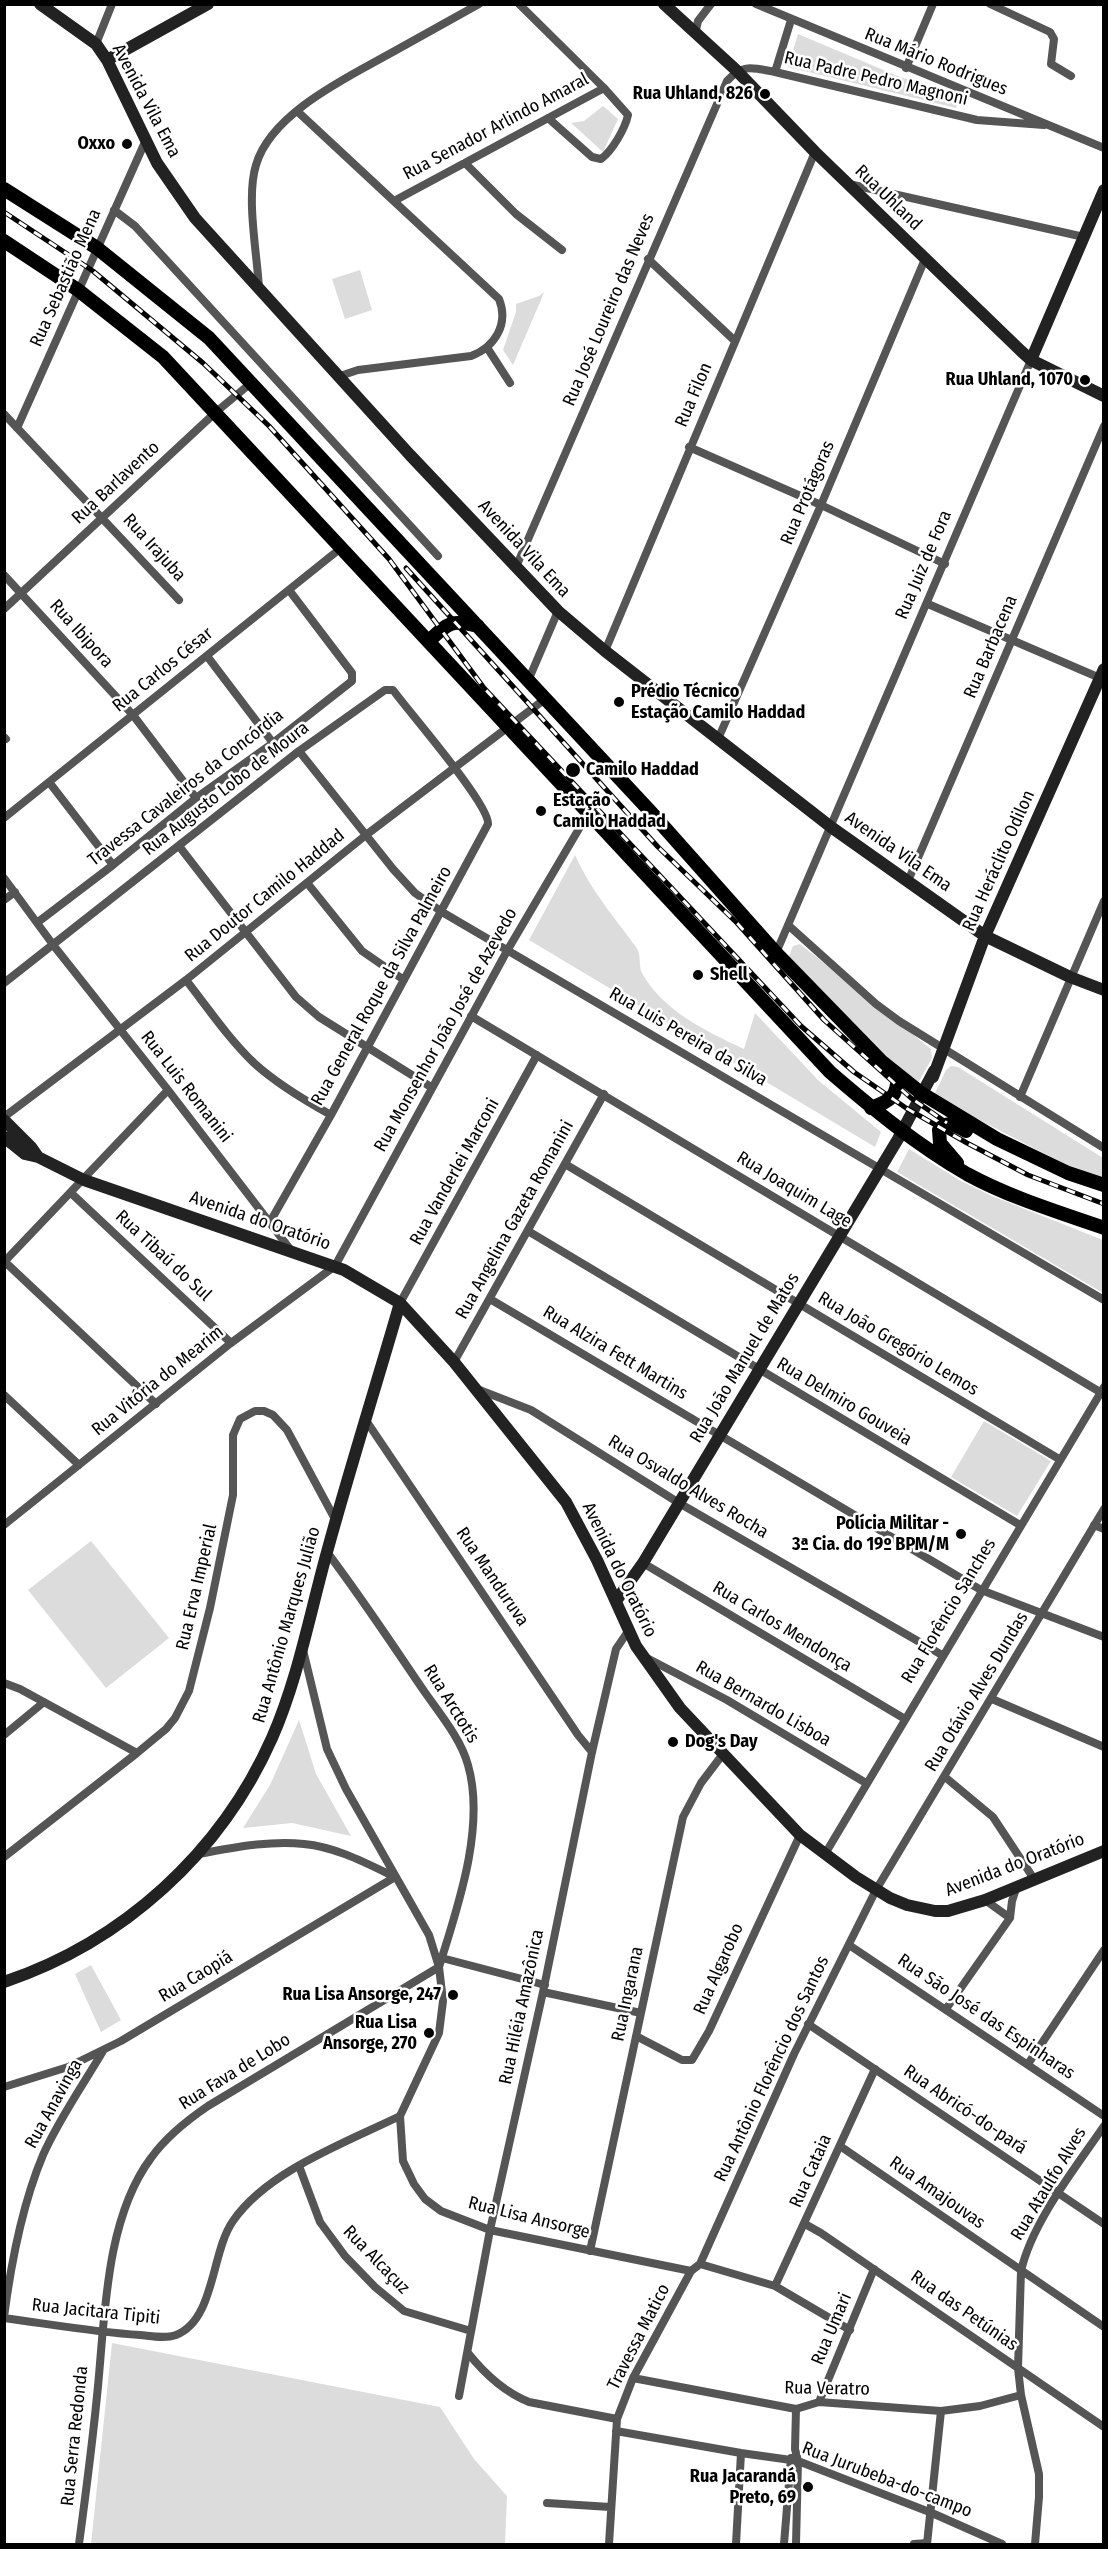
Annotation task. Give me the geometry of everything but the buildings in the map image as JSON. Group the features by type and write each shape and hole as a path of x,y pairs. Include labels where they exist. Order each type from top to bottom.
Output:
{"main road":[{"name":"Avenida Vila Ema","path":"40,4 96,44 107,60 157,164 195,218 410,455 558,611 605,651 831,827 985,936 1070,977 1104,990"},
{"path":"107,60 208,4"},
{"name":"Rua Uhland","path":"664,4 736,70 815,152 1031,360 1104,396"},
{"path":"4,189 97,248 209,338 670,834 776,953 881,1061 923,1094 997,1138 1068,1173"},
{"name":"Rua Juiz de Fora","path":"1031,360 1104,190"},
{"path":"4,241 78,290 163,357 792,1034 830,1072 902,1132 967,1174 999,1189 1104,1228"},
{"path":"429,641 450,623 460,622 478,626"},
{"name":"Rua Heráclito Odilon","path":"902,1132 934,1071 985,936 1101,680"},
{"path":"871,1108 894,1096 898,1075"},
{"name":"Avenida do Oratório","path":"4,1119 38,1157"},
{"path":"967,1174 940,1143 939,1130 944,1125 955,1125 976,1137 1104,1185"},
{"name":"Rua João Manuel de Matos","path":"616,1601 643,1563 902,1132"},
{"name":"Avenida do Oratório","path":"4,1137 25,1154 38,1157 84,1180 335,1266 367,1282 400,1304 454,1362 566,1502 581,1528 642,1656 680,1708 800,1834 876,1890 907,1905 935,1911 948,1911 985,1900 1104,1851"},
{"name":"Rua Antônio Marques Julião","path":"4,1982 30,1973 77,1951 154,1898 198,1854 219,1829 245,1789 272,1738 302,1646 365,1419 400,1304"}],"street":[{"path":"96,44 112,4"},
{"path":"259,288 252,192 256,164 274,133 322,92 478,4"},
{"name":"Rua Senador Arlindo Amaral","path":"394,201 604,88 519,4"},
{"path":"695,34 698,21 711,4"},
{"name":"Rua Mário Rodrigues","path":"756,4 1104,148"},
{"path":"906,68 933,4"},
{"path":"990,4 1050,32 1054,39 1051,64 1071,76"},
{"path":"775,72 791,20"},
{"name":"Rua Padre Pedro Magnoni","path":"736,70 749,68 775,72 977,120 1044,125"},
{"name":"Rua José Loureiro das Neves","path":"516,567 727,81 736,70"},
{"path":"548,118 592,157 603,158 626,124 628,116 604,88"},
{"path":"297,111 500,299 503,320 488,349 471,356 358,370 340,376"},
{"name":"Rua Sebastião Mena","path":"17,428 145,142"},
{"name":"Rua Filon","path":"605,651 815,152"},
{"path":"465,163 516,214 562,250"},
{"path":"848,184 1084,237"},
{"path":"114,210 135,226 438,555"},
{"name":"Rua Protágoras","path":"718,739 821,505 925,259"},
{"path":"648,260 735,341"},
{"path":"488,349 510,383"},
{"name":"Rua Juiz de Fora","path":"776,953 1031,360"},
{"name":"Rua Barlavento","path":"4,609 216,412 251,383"},
{"name":"Rua Irajuba","path":"4,414 104,517 179,600"},
{"name":"Rua Barbacena","path":"908,881 1104,426"},
{"path":"689,447 821,505 945,564"},
{"name":"Rua Carlos César","path":"4,818 341,548"},
{"name":"Rua Ibipora","path":"4,575 134,715 196,798"},
{"name":"Travessa Cavaleiros da Concórdia","path":"38,922 196,798 273,743 353,679 352,673 289,590"},
{"path":"928,604 1101,680"},
{"path":"528,681 558,611"},
{"path":"207,656 273,743"},
{"name":"Rua Augusto Lobo de Moura","path":"4,983 299,752 382,692 390,689 454,768"},
{"name":"Rua Doutor Camilo Haddad","path":"4,1119 246,933 366,835 545,699"},
{"name":"Rua Luis Pereira da Silva","path":"299,752 415,893 442,912 1104,1300"},
{"name":"Rua General Roque da Silva Palmeiro","path":"270,1222 331,1115 484,833 489,820 484,807 454,768"},
{"path":"49,782 113,865"},
{"name":"Rua Monsenhor João José de Azevedo","path":"335,1266 507,951 580,827 595,820"},
{"path":"179,846 296,997 319,1017 432,1088"},
{"name":"Rua Luis Romanini","path":"4,878 54,946 290,1249"},
{"path":"308,884 362,951 404,980"},
{"path":"4,900 15,892"},
{"path":"1020,1097 1104,901"},
{"path":"788,925 876,1004 1020,1097 1103,1146"},
{"path":"186,980 235,1043 255,1063 298,1096 331,1115"},
{"name":"Rua Joaquim Lage","path":"471,1016 840,1237 1102,1389"},
{"name":"Rua Vanderlei Marconi","path":"400,1304 537,1055"},
{"path":"156,1404 5,1261 168,1090"},
{"name":"Rua Angelina Gazeta Romanini","path":"454,1362 604,1094"},
{"name":"Rua João Gregório Lemos","path":"566,1164 1059,1459"},
{"name":"Rua Tibaú do Sul","path":"71,1193 231,1343"},
{"name":"Rua Delmiro Gouveia","path":"528,1231 1020,1525"},
{"name":"Rua Vitória do Mearim","path":"5,1525 231,1343 335,1266"},
{"name":"Rua Alzira Fett Martins","path":"490,1299 981,1590 1104,1636"},
{"name":"Rua Osvaldo Alves Rocha","path":"476,1389 531,1410 679,1503 942,1655"},
{"name":"Rua Florêncio Sanches","path":"825,1854 1102,1389"},
{"path":"4,1395 79,1465"},
{"name":"Rua Erva Imperial","path":"136,1753 166,1729 189,1691 210,1608 233,1495 233,1435 240,1419 255,1411 264,1411 280,1422 287,1430 336,1521"},
{"name":"Rua Manduruva","path":"365,1419 578,1735 592,1752"},
{"name":"Rua Otávio Alves Dundas","path":"876,1890 1104,1509"},
{"path":"1094,1526 1104,1529"},
{"name":"Rua Arctotis","path":"327,1552 447,1725 468,1765 473,1802 468,1861 454,1919 439,1967"},
{"name":"Rua Carlos Mendonça","path":"643,1563 905,1719"},
{"name":"Rua Hiléia Amazônica","path":"459,2396 490,2230 544,1988 592,1752 616,1649 629,1630"},
{"name":"Rua Lisa Ansorge","path":"302,1646 327,1749 395,1877 429,1935 439,1967 442,2001 439,2033 400,2116 403,2161 414,2184 425,2199 441,2211 490,2230 691,2271"},
{"name":"Rua Bernardo Lisboa","path":"642,1656 727,1700 866,1784"},
{"path":"4,1683 44,1702 136,1753 4,1857"},
{"path":"992,1699 1104,1747"},
{"path":"4,1735 44,1702"},
{"name":"Rua Ingarana","path":"590,2250 683,1817 701,1783 723,1754"},
{"path":"945,1777 993,1817 1034,1879"},
{"name":"Rua Algarobo","path":"636,2036 682,2060 692,2060 709,2031 800,1834"},
{"path":"198,1854 281,1843 306,1844 358,1859 395,1877"},
{"name":"Rua Caopiá","path":"4,2087 68,2067 104,2049 395,1877"},
{"path":"946,2009 1010,1918 1017,1886"},
{"name":"Rua Antônio Florêncio dos Santos","path":"700,2264 808,2024 876,1890"},
{"path":"985,1900 1010,1918"},
{"name":"Rua São José das Espinharas","path":"849,1945 1104,2116"},
{"path":"1028,2064 1104,1950"},
{"path":"442,1958 641,2013"},
{"name":"Rua Fava de Lobo","path":"103,2331 115,2245 124,2214 150,2158 168,2138 185,2121 208,2106 439,1967"},
{"name":"Rua Abricó-do-pará","path":"808,2024 1104,2224"},
{"name":"Rua Anavinga","path":"4,2318 31,2185 62,2118 104,2049"},
{"name":"Rua Cataia","path":"775,2286 875,2069"},
{"name":"Rua Jacitara Tipiti","path":"4,2318 103,2331 161,2337 175,2336 189,2327 199,2316 220,2247 231,2222 267,2184 400,2116"},
{"name":"Rua Ataulfo Alves","path":"1035,2544 1039,2474 1021,2395 1018,2368 1020,2271 1031,2240 1104,2126"},
{"name":"Rua Amajouvas","path":"840,2146 1104,2327"},
{"name":"Rua Alcaçuz","path":"299,2166 320,2222 345,2256 375,2287 404,2311 471,2331"},
{"name":"Rua das Petúnias","path":"805,2224 1104,2427"},
{"path":"691,2271 700,2264 775,2286 850,2330"},
{"name":"Rua Umari","path":"819,2402 874,2269"},
{"name":"Travessa Matico","path":"609,2544 617,2419 633,2379 691,2271"},
{"name":"Rua Serra Redonda","path":"79,2544 103,2331"},
{"path":"468,2353 493,2379 516,2397 529,2402 617,2419"},
{"name":"Rua Veratro","path":"633,2379 796,2409 819,2402 940,2411 980,2406 1021,2395"},
{"path":"784,2544 795,2449 796,2409"},
{"path":"914,2544 927,2544 932,2513 940,2411"},
{"name":"Rua Jurubeba-do-campo","path":"616,2431 794,2460 932,2513 1002,2544"},
{"path":"736,2544 741,2453"},
{"path":"794,2460 796,2544"},
{"path":"547,2503 610,2507"}],"shaded area":[{"path":"798,34 900,77 959,95 956,108 788,67"},
{"path":"603,106 618,119 603,152 571,123 584,121"},
{"path":"360,270 372,310 345,319 332,279"},
{"path":"544,292 513,365 503,350 516,312 516,304"},
{"path":"575,855 595,891 636,947 642,973 661,998 673,1009 701,1027 744,1049 755,1013 819,1081 881,1132 875,1147 529,940"},
{"path":"800,944 931,1049 932,1058 917,1085 881,1056 787,961 793,946"},
{"path":"951,1066 958,1067 1103,1158 1103,1181 1076,1170 939,1099 935,1093 946,1070"},
{"path":"909,1149 959,1180 992,1196 1103,1240 1103,1293 897,1172"},
{"path":"984,1421 1051,1461 1017,1516 951,1477"},
{"path":"91,1541 169,1638 106,1688 28,1590"},
{"path":"299,1720 316,1774 351,1836 292,1823 243,1828 270,1785"},
{"path":"91,1965 121,2020 101,2032 75,1974"},
{"path":"112,2343 440,2407 474,2459 507,2496 505,2544 91,2544"}],"railway":[{"path":"4,212 93,271 203,363 269,426 389,559 484,688 801,1026 854,1072 906,1108 1028,1175 1104,1204"},
{"path":"406,568 658,847 737,923 824,1020 911,1098 947,1123"}],"place":[{"name":"Rua Uhland, 826","path":"765,94"},
{"name":"Oxxo","path":"127,144"},
{"name":"Rua Uhland, 1070","path":"1085,380"},
{"name":"Prédio Técnico Estação Camilo Haddad","path":"619,702"},
{"name":"Camilo Haddad","path":"573,770"},
{"name":"Estação Camilo Haddad","path":"541,811"},
{"name":"Shell","path":"698,975"},
{"name":"Polícia Militar - 3ª Cia. do 19º BPM/M","path":"961,1534"},
{"name":"Dog's Day","path":"673,1742"},
{"name":"Rua Lisa Ansorge, 247","path":"453,1995"},
{"name":"Rua Lisa Ansorge, 270","path":"429,2033"},
{"name":"Rua Jacarandá Preto, 69","path":"808,2487"}]}
